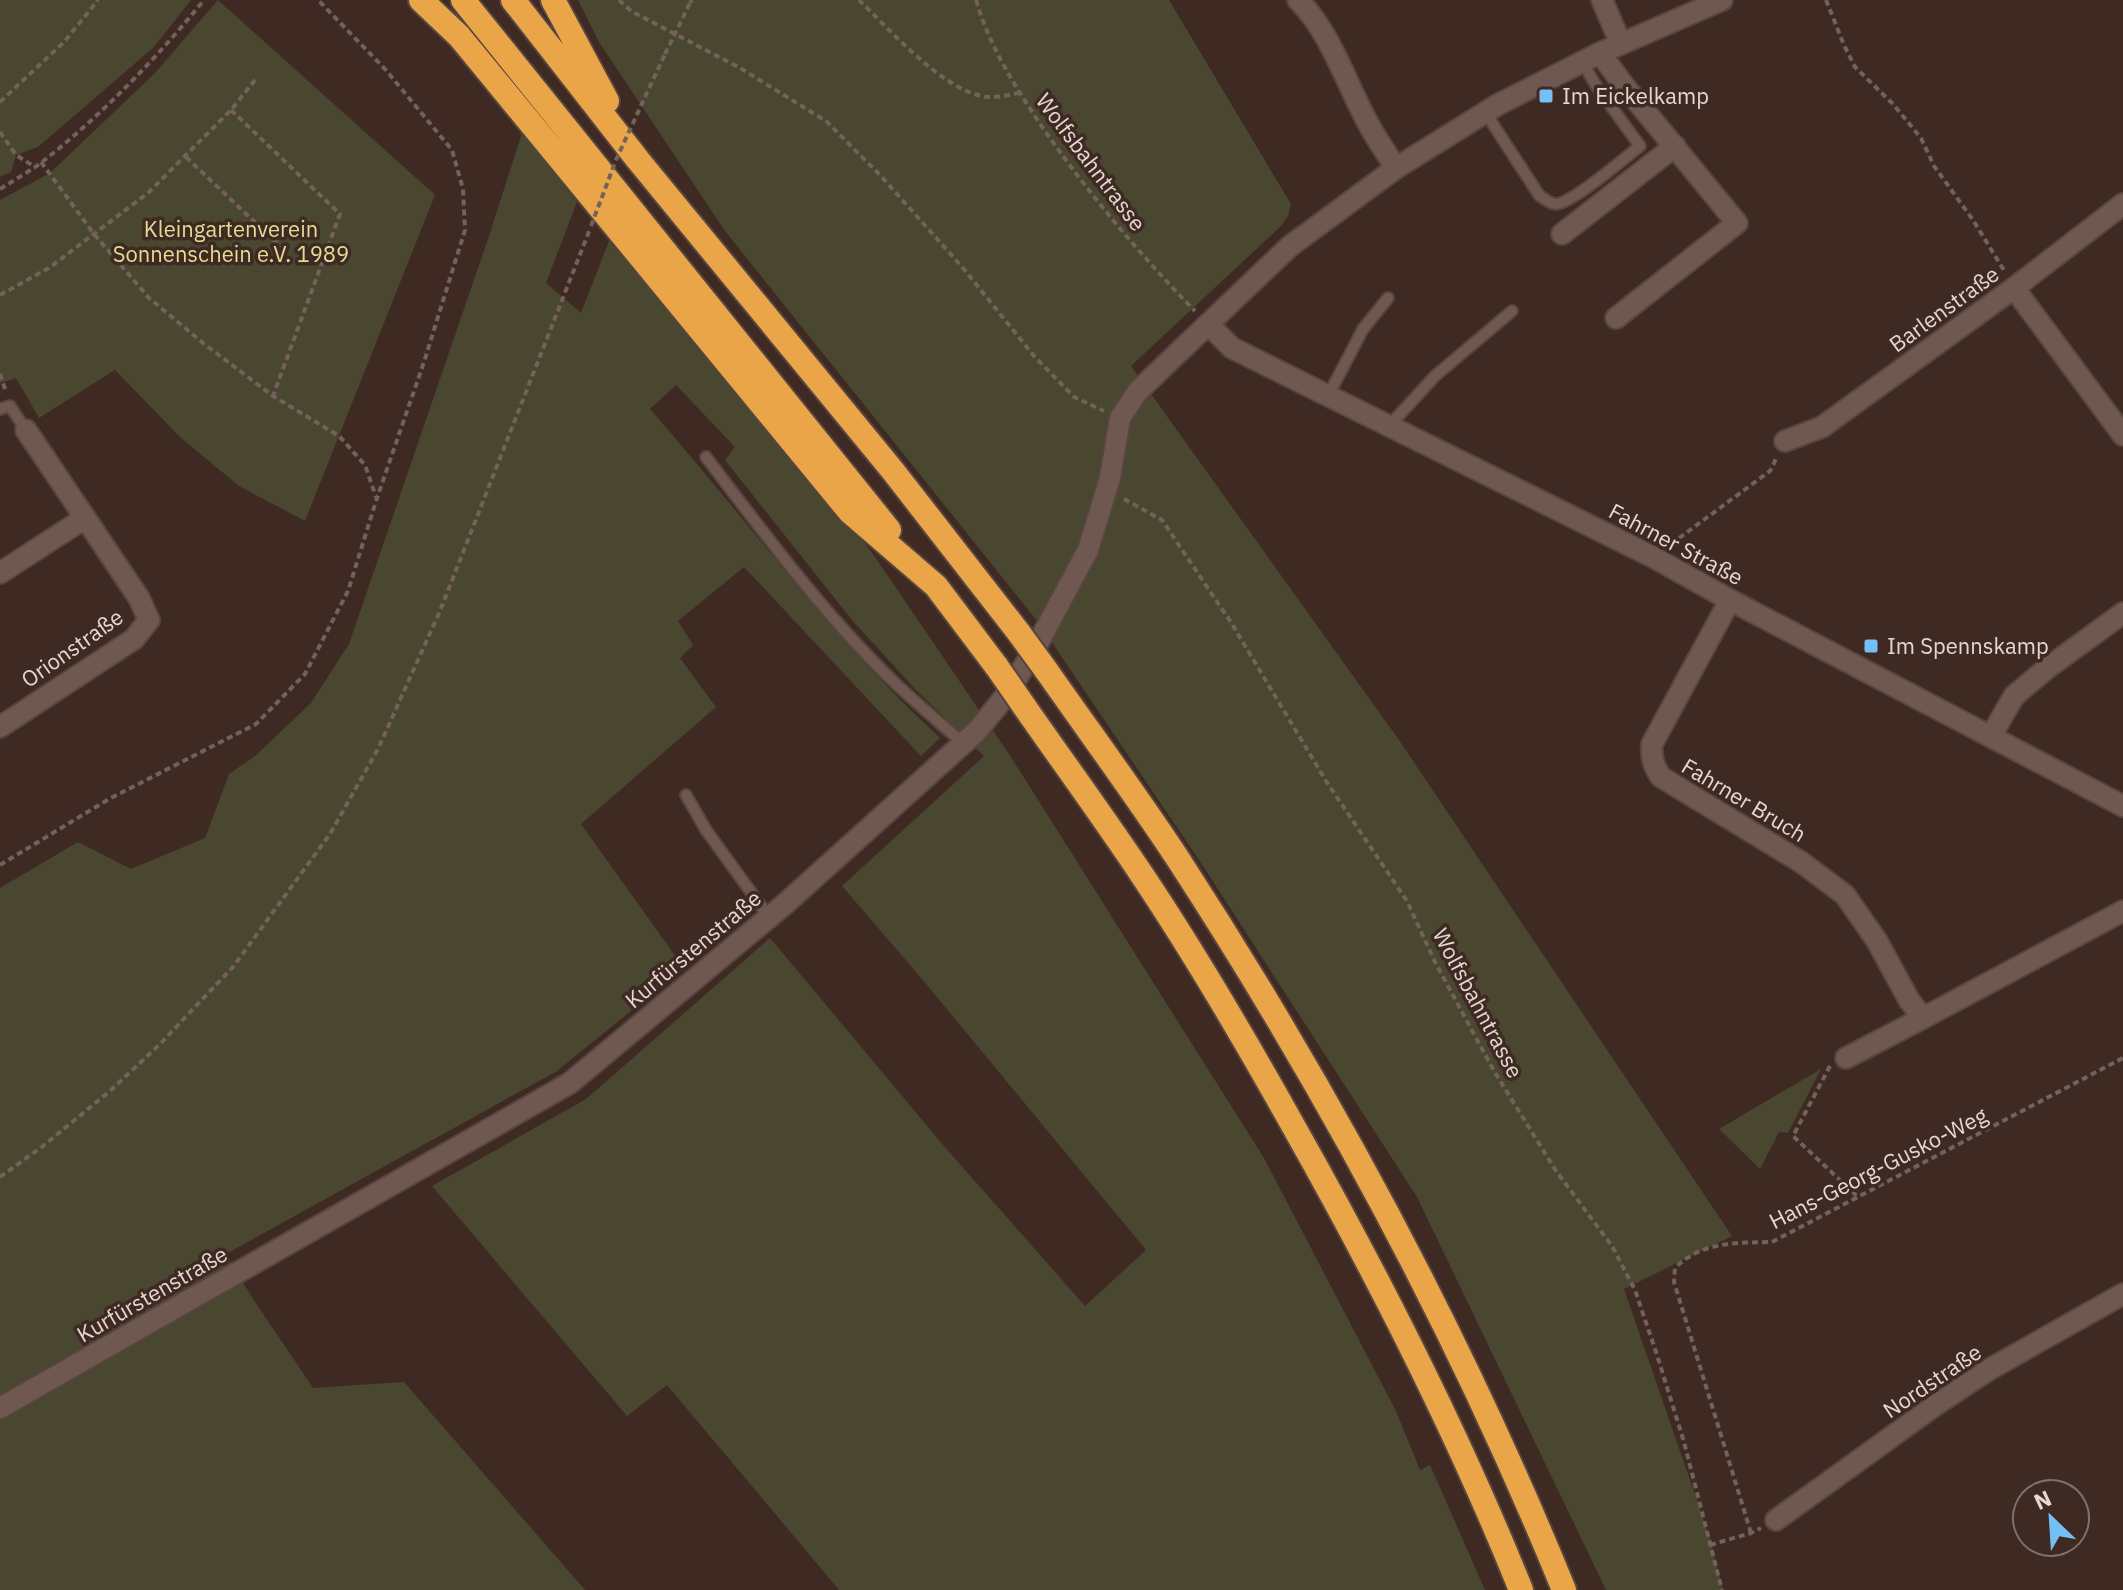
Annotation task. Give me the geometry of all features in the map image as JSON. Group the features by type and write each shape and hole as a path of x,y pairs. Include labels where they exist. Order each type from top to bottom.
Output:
{"highway":[{"path":"421,0 459,36 850,512 936,586 997,667 1143,876 1250,1049 1335,1199 1424,1373 1521,1590"},
{"path":"463,0 928,579"},
{"path":"513,0 638,160 893,471 1019,633 1177,857 1285,1031 1385,1208 1459,1355 1564,1590"},
{"path":"553,0 638,160"}],"street":[{"path":"1298,0 1309,11 1346,74 1369,125 1396,168"},
{"path":"1602,0 1621,44"},
{"path":"1208,324 1289,247 1396,168 1485,112 1591,58 1722,0"},
{"path":"1591,58 1622,83 1737,223 1616,318"},
{"path":"1562,234 1675,146"},
{"name":"Barlenstraße","path":"1785,441 1822,427 2014,288 2123,204"},
{"path":"2014,288 2123,435"},
{"name":"Kurfürstenstraße","path":"0,1408 570,1083 769,917 977,731 1007,694 1088,550 1110,478 1120,418 1138,391 1208,324"},
{"name":"Fahrner Straße","path":"1208,324 1232,348 1653,557 2123,806"},
{"name":"Orionstraße","path":"0,727 134,639 149,620 139,598 26,430"},
{"path":"0,573 85,518"},
{"name":"Fahrner Bruch","path":"1730,600 1652,744 1651,757 1655,768 1661,777 1801,862 1845,895 1923,1018"},
{"path":"1991,736 2014,696 2123,613"},
{"path":"1846,1058 2123,911"},
{"name":"Nordstraße","path":"1776,1520 1990,1369 2123,1294"}],"lane":[{"path":"1485,112 1539,195 1556,204 1570,199 1640,146 1597,87 1591,58"},
{"path":"1328,396 1363,329 1388,298"},
{"path":"1389,426 1435,376 1512,311"},
{"path":"0,409 10,406 26,430"},
{"path":"706,457 785,560 845,630 893,681 963,743"},
{"path":"686,795 706,830 769,917"}],"path":[{"path":"0,102 65,41 98,0"},
{"path":"0,189 35,167 110,103 204,0"},
{"path":"0,865 109,799 256,724 305,674 348,591 465,230 463,189 452,150 385,69 318,0"},
{"path":"619,0 631,11 740,68 826,121 881,176 963,268 1034,356 1074,397 1120,418"},
{"path":"859,0 952,85 984,97 1019,93"},
{"name":"Wolfsbahntrasse","path":"976,0 987,32 1019,93 1088,190 1165,280 1208,324"},
{"path":"1826,0 1855,67 1893,104 1921,138 1934,166 1973,220 2014,288"},
{"path":"0,1177 110,1091 170,1033 233,967 330,834 378,749 440,611 616,160 691,1"},
{"path":"0,295 49,268 148,193 231,110 255,80"},
{"path":"231,110 340,214 273,396"},
{"path":"0,132 16,155 35,167"},
{"path":"186,157 282,248"},
{"path":"41,162 94,234 149,298 273,396 339,436 365,465 377,498"},
{"path":"0,374 3,383"},
{"path":"1653,557 1770,471 1785,441"},
{"name":"Wolfsbahntrasse","path":"1106,489 1162,520 1232,624 1326,781 1407,901 1435,962 1494,1071 1556,1171 1612,1246 1635,1290 1657,1355 1684,1442 1722,1590"},
{"path":"1846,1058 1829,1067 1793,1136 1858,1197"},
{"name":"Hans-Georg-Gusko-Weg","path":"1751,1533 1674,1282 1675,1268 1686,1256 1726,1243 1772,1242 2123,1058"},
{"path":"1710,1545 1751,1533 1776,1520"}],"green space":[{"path":"0,0 191,0 154,47 38,147 16,155 11,172 0,177"},
{"name":"Kleingartenverein Sonnenschein e.V. 1989","path":"218,0 435,195 305,521 239,486 180,437 115,370 39,418 16,378 0,383 0,200 50,173 155,73"},
{"path":"578,0 1169,0 1291,204 1281,226 1131,366 1399,740 1732,1236 1624,1289 1710,1538 1723,1590 1606,1590 1417,1197 1199,860 1038,622 725,231 599,42"},
{"path":"522,133 577,202 546,283 581,313 609,241 871,551 1009,754 1264,1158 1396,1411 1420,1470 1430,1465 1485,1590 839,1590 667,1385 627,1416 432,1186 586,1099 770,938 944,1146 1085,1306 1146,1250 842,886 984,756 916,690 852,620 725,460 735,447 676,385 650,409 826,619 940,738 921,756 744,567 678,621 693,645 680,658 716,707 581,824 684,968 557,1071 226,1254 313,1388 404,1382 585,1590 0,1590 0,888 78,842 131,869 205,838 229,774 255,756 311,703 349,644"},
{"path":"1821,1069 1788,1133 1779,1132 1760,1169 1719,1129"}],"place":[{"name":"Im Eickelkamp","path":"1546,96"},
{"name":"Im Spennskamp","path":"1871,646"}]}
